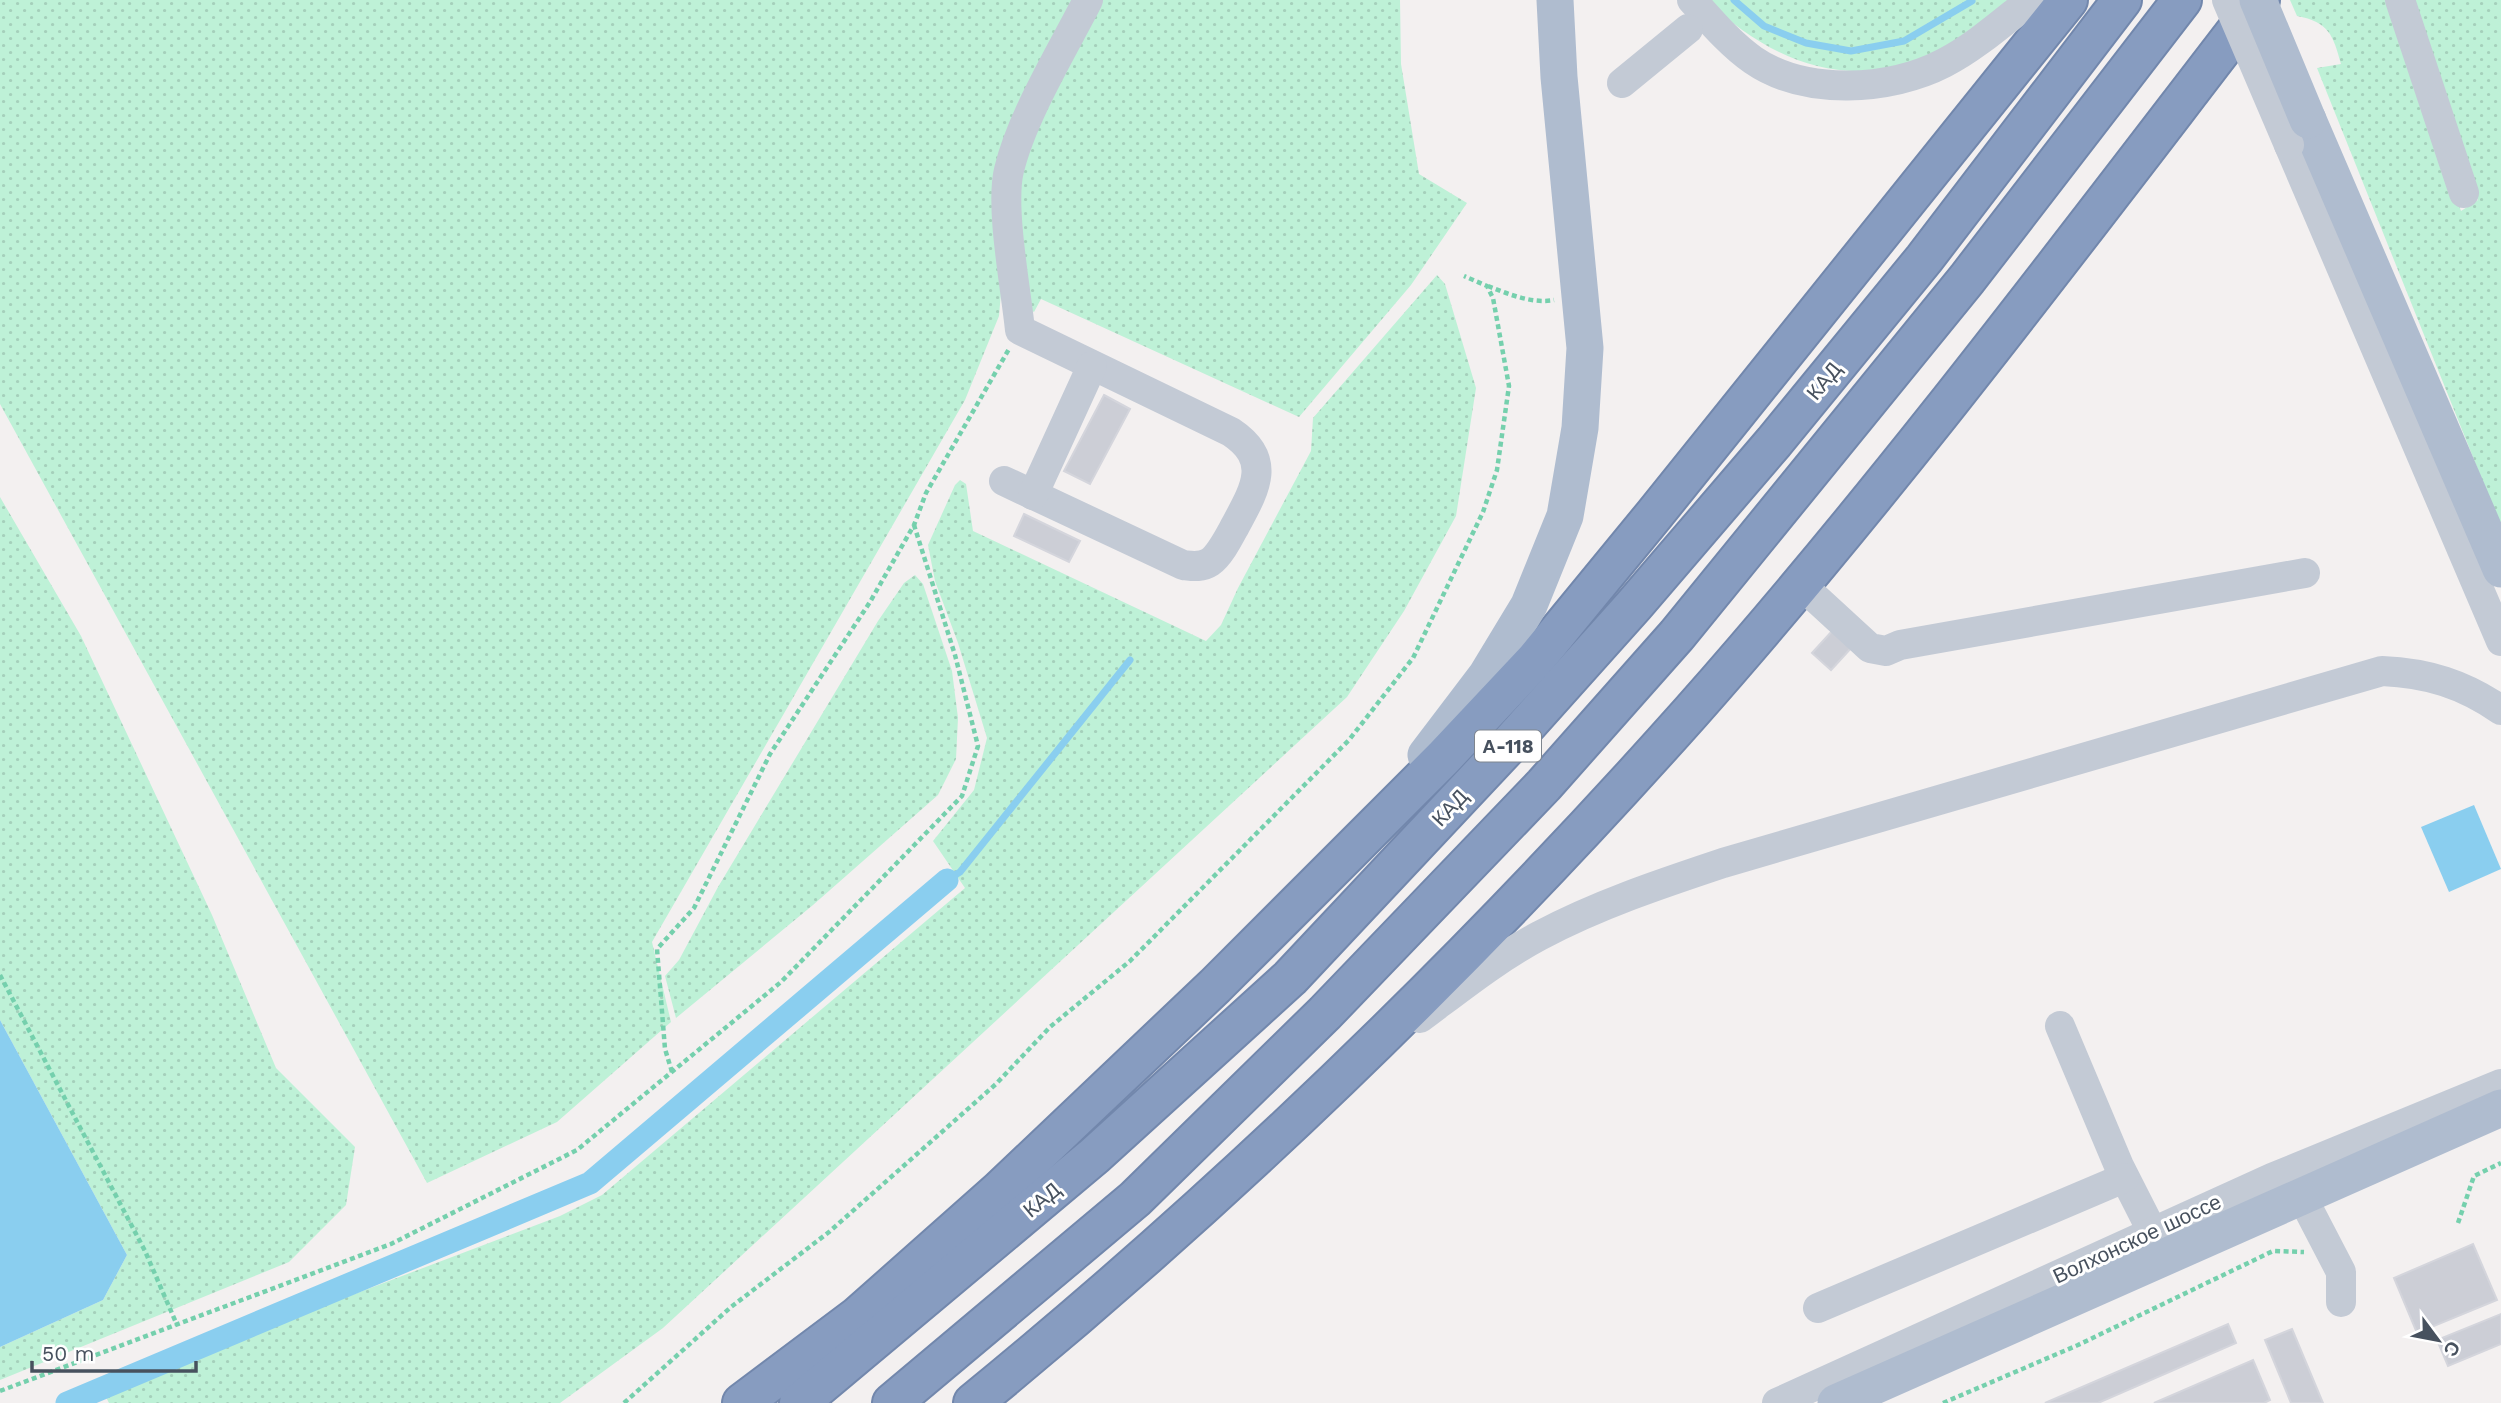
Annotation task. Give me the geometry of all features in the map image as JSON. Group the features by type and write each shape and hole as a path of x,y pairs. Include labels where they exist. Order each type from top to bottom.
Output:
{"highway":[{"path":"742,1403 858,1316 999,1191 1195,1005 1353,849 1535,660 1745,406 2068,0"},
{"name":"КАД","path":"799,1403 1094,1156 1290,978 1507,747 1635,604 1774,442 1924,259 2122,0"},
{"name":"А-118","path":"892,1403 1135,1199 1325,1013 1544,785 1677,635 1967,279 2182,0"},
{"path":"973,1403 1169,1237 1351,1067 1545,869 1690,713 1788,599 2108,198 2259,0"}],"main road":[{"path":"1353,849 1486,676 1529,605 1565,516 1580,428 1585,348 1559,76 1555,0"},
{"path":"2259,0 2299,133 2501,569"},
{"name":"Волхонское шоссе","path":"1836,1403 2501,1108"}],"street":[{"path":"1004,481 1183,565 1198,567 1211,562 1222,548 1248,502 1258,470 1254,455 1245,442 1020,330 1006,197 1008,172 1044,87 1088,0"},
{"path":"2227,0 2299,133 2501,640"},
{"path":"2400,0 2464,193"},
{"path":"1622,83 1690,14 1718,29 1754,61 1793,79 1835,84 1877,83 1943,64 2012,4"},
{"path":"1033,495 1092,366"},
{"path":"1809,592 1870,648 1886,651 1900,645 2305,573"},
{"path":"1351,1067 1495,962 1540,936 1599,908 1723,863 2382,671 2416,672 2450,681 2501,710"},
{"path":"2060,1026 2124,1178 2152,1231"},
{"path":"2392,1128 2501,1069"},
{"name":"Волхонское шоссе","path":"1777,1403 2152,1231 2501,1084"},
{"path":"1818,1308 2124,1178"},
{"path":"2301,1195 2341,1272 2342,1302"}],"path":[{"path":"1464,276 1509,295 1544,301 1561,299"},
{"path":"624,1403 731,1307 829,1232 996,1084 1051,1027 1130,961 1309,783 1349,740 1413,658 1483,512 1497,471 1509,386 1493,298 1487,286"},
{"path":"672,1072 665,1049 657,949 694,908 770,754 870,602 914,525 926,493 1020,330"},
{"path":"0,1391 391,1244 577,1150 781,982 961,796 978,746 955,655 914,525"},
{"path":"0,975 145,1251 177,1325"},
{"path":"2458,1223 2474,1176 2501,1163"},
{"path":"1942,1403 2078,1345 2273,1251 2299,1252"}],"green space":[{"path":"0,0 1077,0 1039,78 1004,258 999,316 965,400 652,942 671,1022 557,1122 427,1183 0,404"},
{"path":"1095,0 1400,0 1401,64 1419,174 1467,203 1411,285 1299,417 1041,299 1034,312 1028,308 1019,212 1022,150"},
{"path":"1706,0 2017,0 1964,38 1929,56 1894,67 1861,71 1828,68 1797,60 1766,45"},
{"path":"2290,0 2389,0 2461,211 2478,200 2412,0 2501,0 2501,527 2317,68 2341,64 2335,45 2323,26 2297,16"},
{"path":"1437,275 1445,284 1476,388 1456,516 1404,611 1347,697 663,1328 560,1403 109,1403 106,1397 323,1306 560,1216 602,1195 965,888 933,841 974,790 987,738 958,643 935,581 928,545 955,485 960,480 966,484 973,531 1206,641 1221,625 1311,451 1313,418"},
{"path":"0,497 81,636 212,915 276,1068 355,1147 346,1205 289,1262 0,1380 0,1347 103,1300 127,1255 0,1020"},
{"path":"915,575 923,584 952,671 958,718 956,759 938,795 813,905 676,1018 665,976 679,960 718,887 878,621 904,583"}],"water":[{"path":"2474,805 2501,869 2449,892 2421,827"},
{"path":"0,1020 127,1255 103,1300 0,1347"}],"building":[{"path":"1104,395 1130,409 1090,484 1064,471"},
{"path":"1024,514 1080,541 1069,562 1014,536"},
{"path":"1834,629 1853,646 1831,670 1812,653"},
{"path":"2473,1244 2497,1300 2417,1333 2394,1278"},
{"path":"2501,1314 2501,1344 2448,1366 2437,1340"},
{"path":"2228,1324 2236,1343 2098,1403 2045,1403"},
{"path":"2292,1329 2323,1403 2291,1403 2265,1340"},
{"path":"2253,1360 2270,1400 2264,1403 2154,1403"}],"waterway":[{"path":"1734,0 1764,26 1806,43 1851,51 1904,41 1972,1"},
{"path":"947,880 960,872 1130,660"},
{"path":"67,1403 590,1183 947,880"}]}
